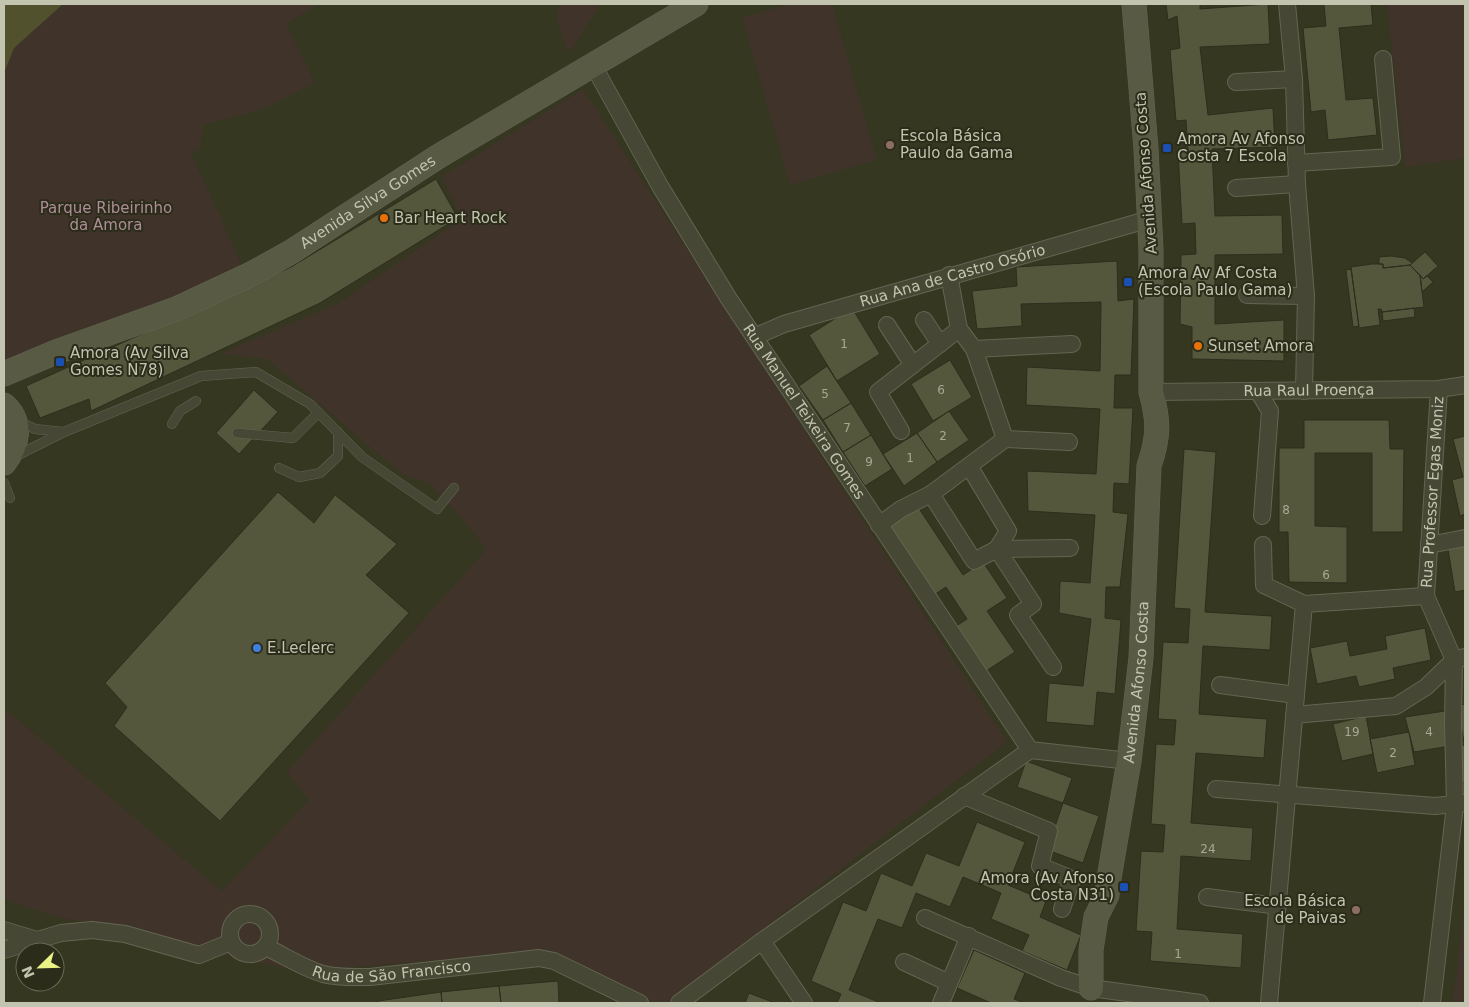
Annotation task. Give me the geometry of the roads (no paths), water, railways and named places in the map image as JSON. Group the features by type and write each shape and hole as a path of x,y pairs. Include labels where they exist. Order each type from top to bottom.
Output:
{"main road":[{"name":"Avenida Silva Gomes","path":"13,369 176,309 253,273 291,252 439,156 696,4"},
{"name":"Avenida Afonso Costa","path":"1090,996 1106,951 1110,919 1106,895 1130,761 1141,658 1149,466 1155,448 1157,415 1151,392 1150,219 1146,150 1133,7"},
{"path":"4,469 14,449 17,434 9,411 12,387 16,377 13,369"}],"street":[{"path":"1287,4 1294,79 1296,184 1306,296 1304,391"},
{"path":"1296,163 1392,158 1383,59"},
{"name":"Rua Manuel Teixeira Gomes","path":"593,65 660,186 729,299 1030,750"},
{"path":"1236,82 1294,79"},
{"path":"1236,188 1296,184"},
{"name":"Rua Ana de Castro Osório","path":"754,336 784,324 949,275 1150,219"},
{"path":"949,275 959,328 974,349 1005,439"},
{"path":"1247,295 1306,296"},
{"path":"924,320 940,344"},
{"path":"887,325 913,365"},
{"path":"901,431 878,392 959,328"},
{"path":"974,349 1072,344"},
{"name":"Rua Raul Proença","path":"1151,392 1439,390 1465,384"},
{"name":"Rua Professor Egas Moniz","path":"1439,390 1426,596 1460,659"},
{"path":"1258,391 1270,411 1262,516"},
{"path":"879,525 901,509 932,494 1005,439 1069,442"},
{"path":"969,466 1008,531 997,549"},
{"path":"932,494 974,561 997,549 1070,548"},
{"path":"1429,545 1465,538"},
{"path":"1263,544 1264,584 1304,604 1269,1003"},
{"path":"997,549 1033,604 1018,615 1053,667"},
{"name":"Rua Professor Egas Moniz","path":"1304,604 1426,596"},
{"path":"1294,715 1396,706 1426,687 1460,659"},
{"path":"1432,1003 1460,804 1453,724 1460,659"},
{"path":"1220,685 1296,695"},
{"path":"679,1003 1030,750 1130,761"},
{"path":"1216,789 1435,806 1460,804"},
{"path":"964,796 1049,831 1040,866 1072,879 1062,909"},
{"path":"1207,897 1278,906"},
{"path":"245,914 259,916 269,926 271,933 266,947 262,952 248,955 235,948 230,936 234,922 245,914"},
{"path":"925,918 1061,978 1090,996 1200,1003"},
{"path":"4,930 37,940"},
{"path":"4,950 61,934 92,930 125,934 199,955 231,942"},
{"path":"941,1003 968,936"},
{"path":"762,942 804,1003"},
{"name":"Rua de São Francisco","path":"266,947 324,974 344,977 370,977 539,958 554,961 640,1003"},
{"path":"904,962 949,983"}],"lane":[{"path":"4,492 10,498 4,469 64,432 201,376 256,372 310,404 362,457 437,508 454,488"},
{"path":"172,424 180,411 196,401"},
{"path":"9,411 35,429 64,432"},
{"path":"237,433 293,438 318,413"},
{"path":"279,468 298,477 320,473 338,456 338,432"}],"place":[{"name":"Escola Básica Paulo da Gama","path":"890,145"},
{"name":"Amora Av Afonso Costa 7 Escola","path":"1167,148"},
{"name":"Bar Heart Rock","path":"384,218"},
{"name":"Amora Av Af Costa (Escola Paulo Gama)","path":"1128,282"},
{"name":"Sunset Amora","path":"1198,346"},
{"name":"Amora (Av Silva Gomes N78)","path":"60,362"},
{"name":"E.Leclerc","path":"257,648"},
{"name":"Amora (Av Afonso Costa N31)","path":"1124,887"},
{"name":"Escola Básica de Paivas","path":"1356,910"}],"park label":[{"name":"Parque Ribeirinho da Amora","path":"106,216"}]}
